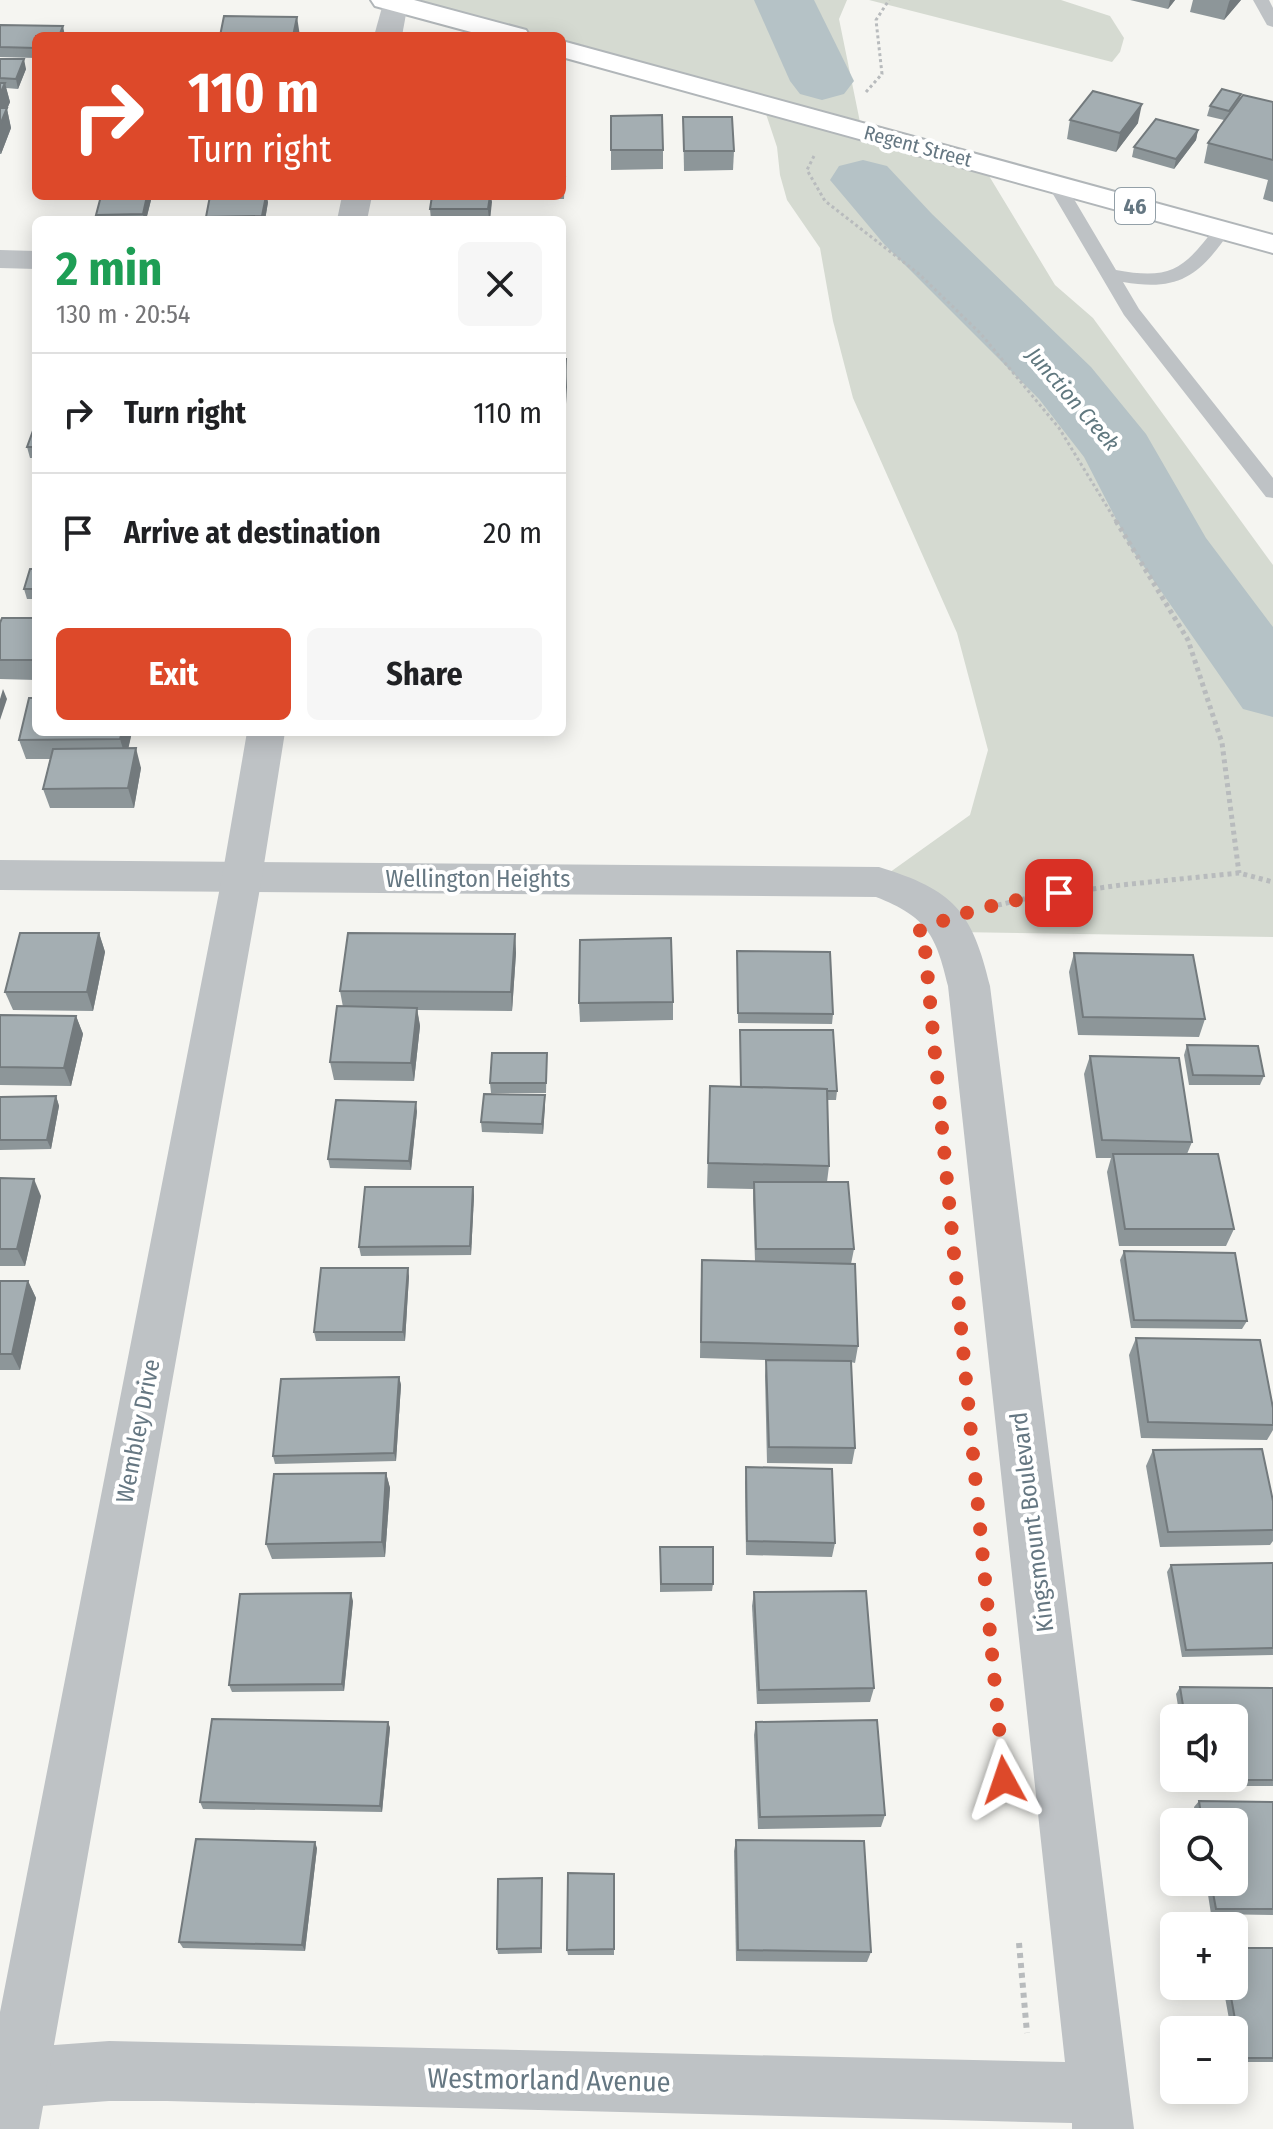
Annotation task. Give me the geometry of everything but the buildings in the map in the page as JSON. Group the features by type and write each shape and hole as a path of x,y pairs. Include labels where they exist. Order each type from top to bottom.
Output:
{"main road":[{"path":"389,1 501,32"},
{"name":"Regent Street","path":"566,50 1273,244"}],"street":[{"path":"388,32 389,1"},
{"path":"0,259 32,260"},
{"name":"Wembley Drive","path":"8,2095 242,877 265,736"},
{"name":"Wellington Heights","path":"0,875 879,882 918,896 945,919"},
{"name":"Kingsmount Boulevard","path":"945,919 959,941 969,986 1101,2111"},
{"name":"Westmorland Avenue","path":"8,2095 109,2071 167,2071 1033,2091 1101,2111"}],"lane":[{"path":"1261,0 1273,22"},
{"path":"1056,184 1107,274 1204,407 1273,492"},
{"path":"1107,274 1139,280 1174,278 1194,266 1222,230"}],"path":[{"path":"889,0 876,20 882,74 818,146 807,170 825,201 919,274 981,334 1059,428 1188,640 1222,743 1239,873"},
{"path":"945,919 1028,898 1239,873 1273,882"},
{"path":"1018,1933 1033,2091"}],"shaded area":[{"path":"380,0 847,0 839,19 862,132 983,166 1055,285 1093,318 1273,565 1273,937 957,932 879,880 970,815 988,750 957,633 853,398 833,321 820,248 787,200 777,147 763,105 566,51 566,32 497,32"},
{"path":"869,0 1061,0 1110,16 1124,38 1120,52 1112,62"}],"waterway":[{"name":"Junction Creek","path":"784,0 822,81"},
{"name":"Junction Creek","path":"863,180 908,229 1065,383 1119,451 1171,548 1273,688"}],"route":[{"path":"1004,1780 925,949 917,932 945,919 1059,893"}]}
